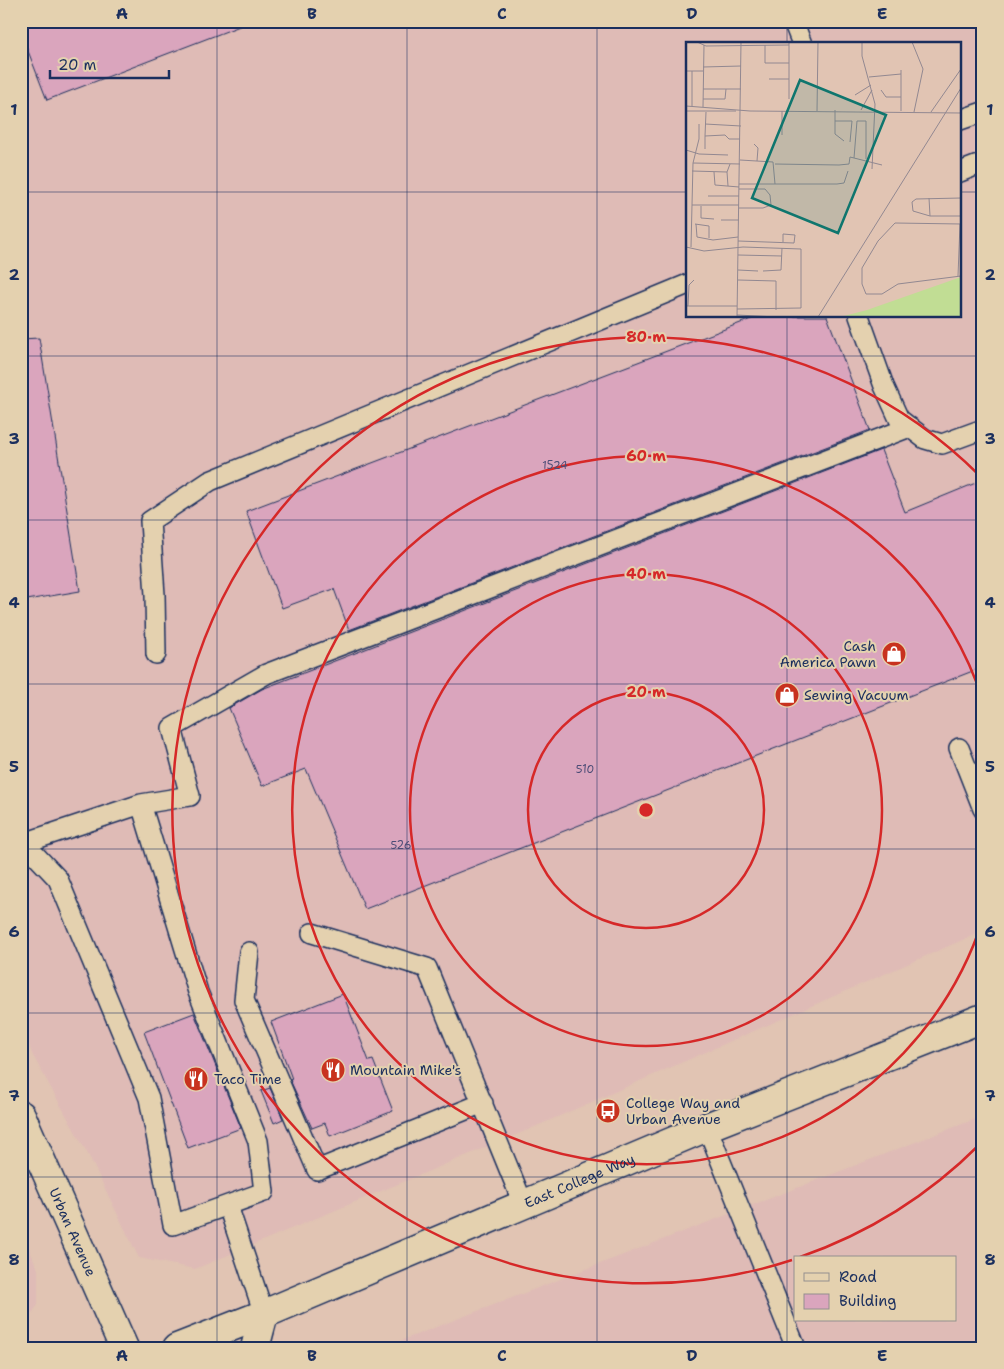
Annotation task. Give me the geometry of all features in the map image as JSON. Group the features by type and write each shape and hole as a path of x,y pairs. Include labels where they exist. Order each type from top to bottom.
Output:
{"main road":[{"name":"East College Way","path":"177,1348 524,1206 708,1127 983,1018"},
{"name":"Urban Avenue","path":"21,1116 124,1348"},
{"path":"255,1348 264,1314"}],"lane":[{"path":"793,21 801,42"},
{"path":"962,119 983,112"},
{"path":"962,171 983,163"},
{"path":"156,654 150,521 210,481 686,285"},
{"path":"860,318 884,386 899,419 925,439 942,444 983,429"},
{"path":"141,804 198,992 258,1141 264,1192 173,1225 150,1098 58,879 23,844 141,804 190,796 172,728 266,674 910,427"},
{"path":"959,748 983,809"},
{"path":"312,933 427,968 524,1206"},
{"path":"249,952 244,1000 317,1170 483,1103"},
{"path":"708,1127 796,1348"},
{"path":"228,1206 264,1314"}],"shaded area":[{"path":"21,21 983,21 983,931 530,1129 195,1269 139,1258 90,1158 32,1054 21,1019"},
{"path":"983,1116 983,1348 382,1348"},
{"path":"21,1231 38,1269 38,1305 21,1328"}],"building":[{"path":"21,21 244,21 245,24 47,100 21,33"},
{"path":"754,318 828,318 870,430 349,630 334,589 282,608 246,511"},
{"path":"39,338 80,591 21,601 21,339"},
{"path":"881,450 905,512 983,480 983,667 365,909 306,769 262,786 229,708 262,689"},
{"name":"Mountain Mike's","path":"343,994 369,1061 373,1060 393,1111 330,1136 325,1123 312,1128 290,1080 292,1079 271,1022"},
{"name":"Taco Time","path":"194,1013 241,1128 188,1148 144,1032"},
{"path":"270,1088 283,1119 274,1123 261,1091"}],"place":[{"name":"Cash America Pawn","path":"894,654"},
{"name":"Sewing Vacuum","path":"787,695"},
{"name":"Mountain Mike's","path":"333,1070"},
{"name":"Taco Time","path":"196,1079"},
{"name":"College Way and Urban Avenue","path":"608,1111"}]}
